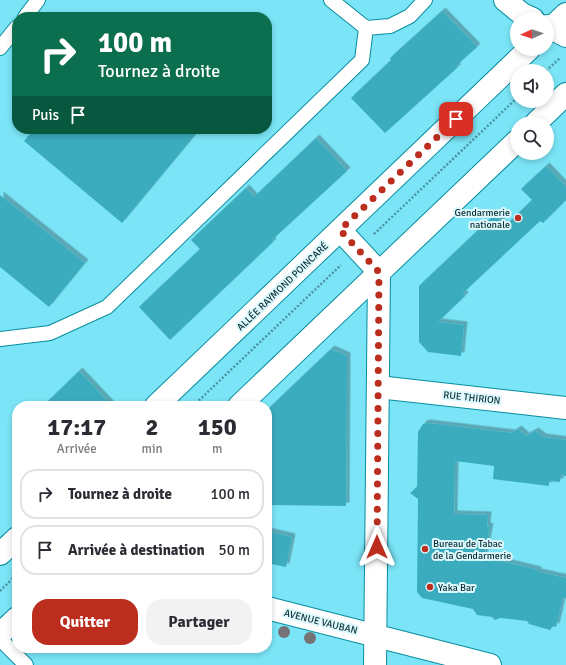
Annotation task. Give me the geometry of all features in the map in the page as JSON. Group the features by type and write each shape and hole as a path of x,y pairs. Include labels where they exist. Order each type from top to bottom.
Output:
{"main road":[{"path":"505,0 520,12"},
{"name":"ALLÉE RAYMOND POINCARÉ","path":"161,401 522,56"},
{"path":"543,116 566,94"},
{"path":"244,401 510,148"},
{"path":"340,230 379,272 375,665"},
{"name":"RUE THIRION","path":"378,387 566,408"},
{"name":"AVENUE VAUBAN","path":"272,609 490,665"},
{"path":"0,634 12,623"}],"lane":[{"path":"29,12 38,0"},
{"path":"331,0 366,28 390,26 410,16 424,0"},
{"path":"0,339 50,333 107,307 362,60 366,28"},
{"path":"0,48 12,33"},
{"path":"0,638 12,650"},
{"path":"14,653 26,665"}],"path":[{"path":"554,64 561,57"},
{"path":"0,591 12,579"}],"building":[{"path":"442,11 477,47 456,66 458,67 385,133 351,98 391,60 390,58"},
{"path":"30,134 196,134 122,223 24,141"},
{"path":"316,138 347,171 272,240 273,242 170,340 139,307 200,249 191,240 246,188 254,197"},
{"path":"546,166 566,187 566,200 543,223 540,221 463,293 465,296 438,322 464,325 461,356 428,352 419,342 419,286 494,215 505,226 532,200 521,189"},
{"path":"0,195 85,263 49,307 0,267"},
{"path":"331,349 347,356 346,506 272,505 272,405"},
{"path":"79,371 107,401 48,401"},
{"path":"427,423 512,433 518,429 526,436 535,431 543,437 566,440 566,476 561,475 560,482 549,481 549,486 493,479 494,466 455,461 454,514 488,515 487,526 490,527 484,557 566,578 566,598 563,597 556,627 553,626 550,630 529,624 527,621 500,618 495,620 492,617 477,615 473,609 422,598 417,592 418,499 410,493 417,487 418,432 423,424"},
{"path":"272,532 292,537 286,567 272,564"}],"place":[{"name":"Gendarmerie nationale","path":"518,218"},
{"name":"Bureau de Tabac de la Gendarmerie","path":"425,549"},
{"name":"Yaka Bar","path":"430,587"}],"route":[{"path":"377,547 379,272 340,230 456,119"}]}
